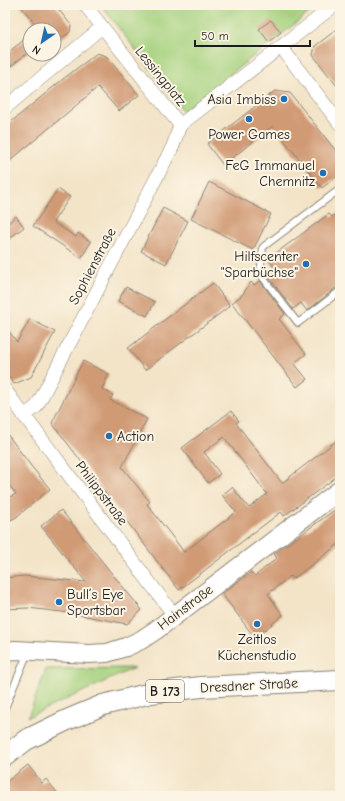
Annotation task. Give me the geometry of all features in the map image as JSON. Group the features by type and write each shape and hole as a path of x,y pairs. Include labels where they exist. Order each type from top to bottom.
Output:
{"main road":[{"name":"Dresdner Straße","path":"5,756 26,740 67,720 103,705 151,693 201,687 340,680"}],"street":[{"name":"Lessingplatz","path":"85,5 180,125 335,5"},
{"path":"5,108 102,28"},
{"path":"281,47 340,124"},
{"name":"Sophienstraße","path":"24,416 36,407 40,400 173,146 180,125"},
{"name":"Philippstraße","path":"5,390 174,615"},
{"name":"Hainstraße","path":"5,651 89,654 107,653 141,640 340,490"}],"lane":[{"path":"340,189 263,247 260,274 298,324 340,291"},
{"path":"5,708 28,651"}],"green space":[{"path":"101,5 319,5 183,111"},
{"path":"134,668 28,717 46,669"}],"building":[{"path":"20,5 55,5 71,25 70,32 62,38 62,22 34,22"},
{"path":"271,20 281,32 269,42 259,29"},
{"path":"340,27 340,90 313,55 315,46"},
{"path":"22,41 22,57 5,71 5,55"},
{"path":"97,53 106,56 139,95 119,111 98,87 5,165 5,127"},
{"path":"275,91 290,93 340,156 340,174 322,188 273,126 223,165 207,144"},
{"path":"209,182 271,214 253,250 191,219"},
{"path":"58,189 70,197 53,222 76,237 78,233 91,242 81,258 33,226"},
{"path":"163,208 188,221 166,264 141,251"},
{"name":"Hilfscenter \"Sparbüchse\"","path":"340,211 340,287 337,287 307,311 301,303 293,309 267,275 276,269 268,259 329,214 332,217"},
{"path":"16,216 24,227 5,242 5,226"},
{"path":"260,281 285,314 279,319 306,354 294,363 307,379 297,387 232,303 242,295 251,282 254,285"},
{"path":"213,283 230,306 145,370 128,348"},
{"path":"126,287 155,302 147,316 118,301"},
{"path":"30,319 55,332 31,377 14,384 5,372 5,326 17,342"},
{"path":"83,361 109,374 102,389 113,395 110,400 147,419 122,467 150,502 147,504 184,552 236,512 222,495 232,487 249,508 267,494 224,437 204,452 220,474 208,483 182,448 231,411 239,421 236,423 282,483 340,438 340,474 284,516 281,512 179,590 52,423"},
{"path":"5,431 50,489 15,518 5,522 5,499 16,494 5,480"},
{"path":"340,506 340,543 293,579 290,576 268,594 283,615 255,638 222,594 251,572 255,576 277,558 274,554"},
{"path":"61,510 142,610 127,624 70,613 28,608 5,609 5,578 24,576 86,582 41,526"},
{"path":"28,765 42,783 46,779 60,796 5,796 5,783"}],"place":[{"name":"Asia Imbiss","path":"284,99"},
{"name":"Power Games","path":"249,119"},
{"name":"FeG Immanuel Chemnitz","path":"323,173"},
{"name":"Hilfscenter \"Sparbüchse\"","path":"306,264"},
{"name":"Action","path":"109,436"},
{"name":"Bull’s Eye Sportsbar","path":"59,602"},
{"name":"Zeitlos Küchenstudio","path":"257,624"}]}
